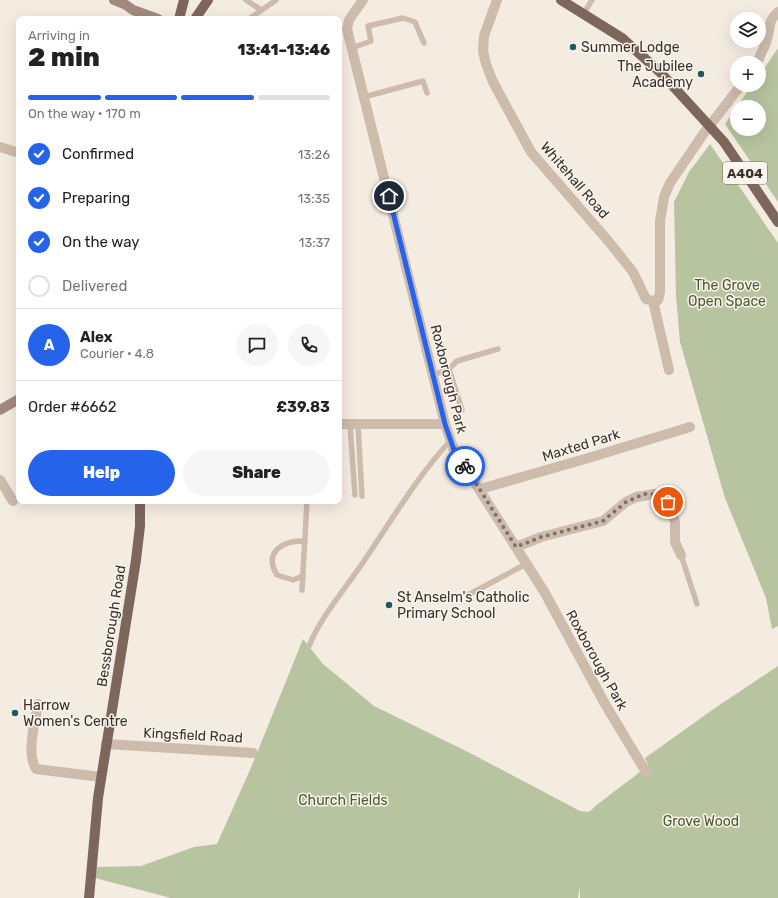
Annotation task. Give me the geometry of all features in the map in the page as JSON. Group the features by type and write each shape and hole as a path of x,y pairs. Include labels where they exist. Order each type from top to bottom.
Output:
{"main road":[{"path":"180,16 184,0"},
{"path":"197,16 208,0"},
{"name":"A404","path":"561,0 622,38 661,73 724,142 778,222"},
{"name":"Bessborough Road","path":"89,898 101,777 136,560 140,526 140,504"}],"street":[{"path":"114,0 133,10 150,16"},
{"name":"Roxborough Park","path":"363,0 349,20 347,29 450,441 454,450 545,593 605,704 646,772"},
{"name":"Whitehall Road","path":"497,0 484,36 483,51 492,82 531,152 566,190 624,260 633,272 646,299 653,301 669,370"},
{"path":"766,31 778,12"},
{"path":"653,301 658,300 660,292 660,221 664,197 670,183 709,126 736,92"},
{"path":"0,147 16,152"},
{"path":"0,410 16,401"},
{"path":"342,424 445,424"},
{"name":"Maxted Park","path":"480,489 690,427"},
{"path":"0,480 13,501"},
{"path":"516,547 541,537 603,521 626,502 636,496 654,494 662,497 668,502 672,511 675,522 675,542 681,555"},
{"path":"38,704 31,753 32,762 36,769 101,777"},
{"name":"Kingsfield Road","path":"106,744 253,753"}],"lane":[{"path":"246,0 260,10"},
{"path":"253,16 276,0"},
{"path":"584,13 592,0"},
{"path":"352,48 371,41 368,26 403,18 415,22 424,43"},
{"path":"364,97 423,81 427,93"},
{"path":"433,374 449,369 457,361 498,349"},
{"path":"449,369 462,410"},
{"path":"354,425 356,495"},
{"path":"354,425 362,496"},
{"path":"309,646 330,610 405,501 437,456 450,441"},
{"path":"302,590 307,504"},
{"path":"302,576 293,580 277,575 272,560 273,553 278,548 291,541 305,541"},
{"path":"681,555 697,604"},
{"path":"468,594 526,564"}],"green space":[{"path":"778,48 778,202 733,136 766,136 766,100 742,100 747,92 766,92 766,66"},
{"path":"730,117 730,131 725,124"},
{"name":"The Grove Open Space","path":"710,144 778,243 778,626 772,629 766,598 725,498 680,342 676,296 674,202 689,172"},
{"name":"Church Fields","path":"303,639 323,664 374,706 470,753 580,811 589,812 648,765 645,758 715,708 778,666 778,898 580,898 580,887 578,898 171,898 95,878 97,867 141,866 194,847 217,844 253,763"}],"way so far":[{"path":"465,466 516,547 541,537 603,521 626,502 636,496 654,494 662,497 668,502"}],"place":[{"name":"Summer Lodge","path":"573,47"},
{"name":"The Jubilee Academy","path":"701,74"},
{"name":"St Anselm's Catholic Primary School","path":"389,605"},
{"name":"Harrow Women's Centre","path":"15,713"}],"route":[{"path":"389,196 445,424 454,450 465,466"}],"park label":[{"name":"Grove Wood","path":"701,821"}]}
